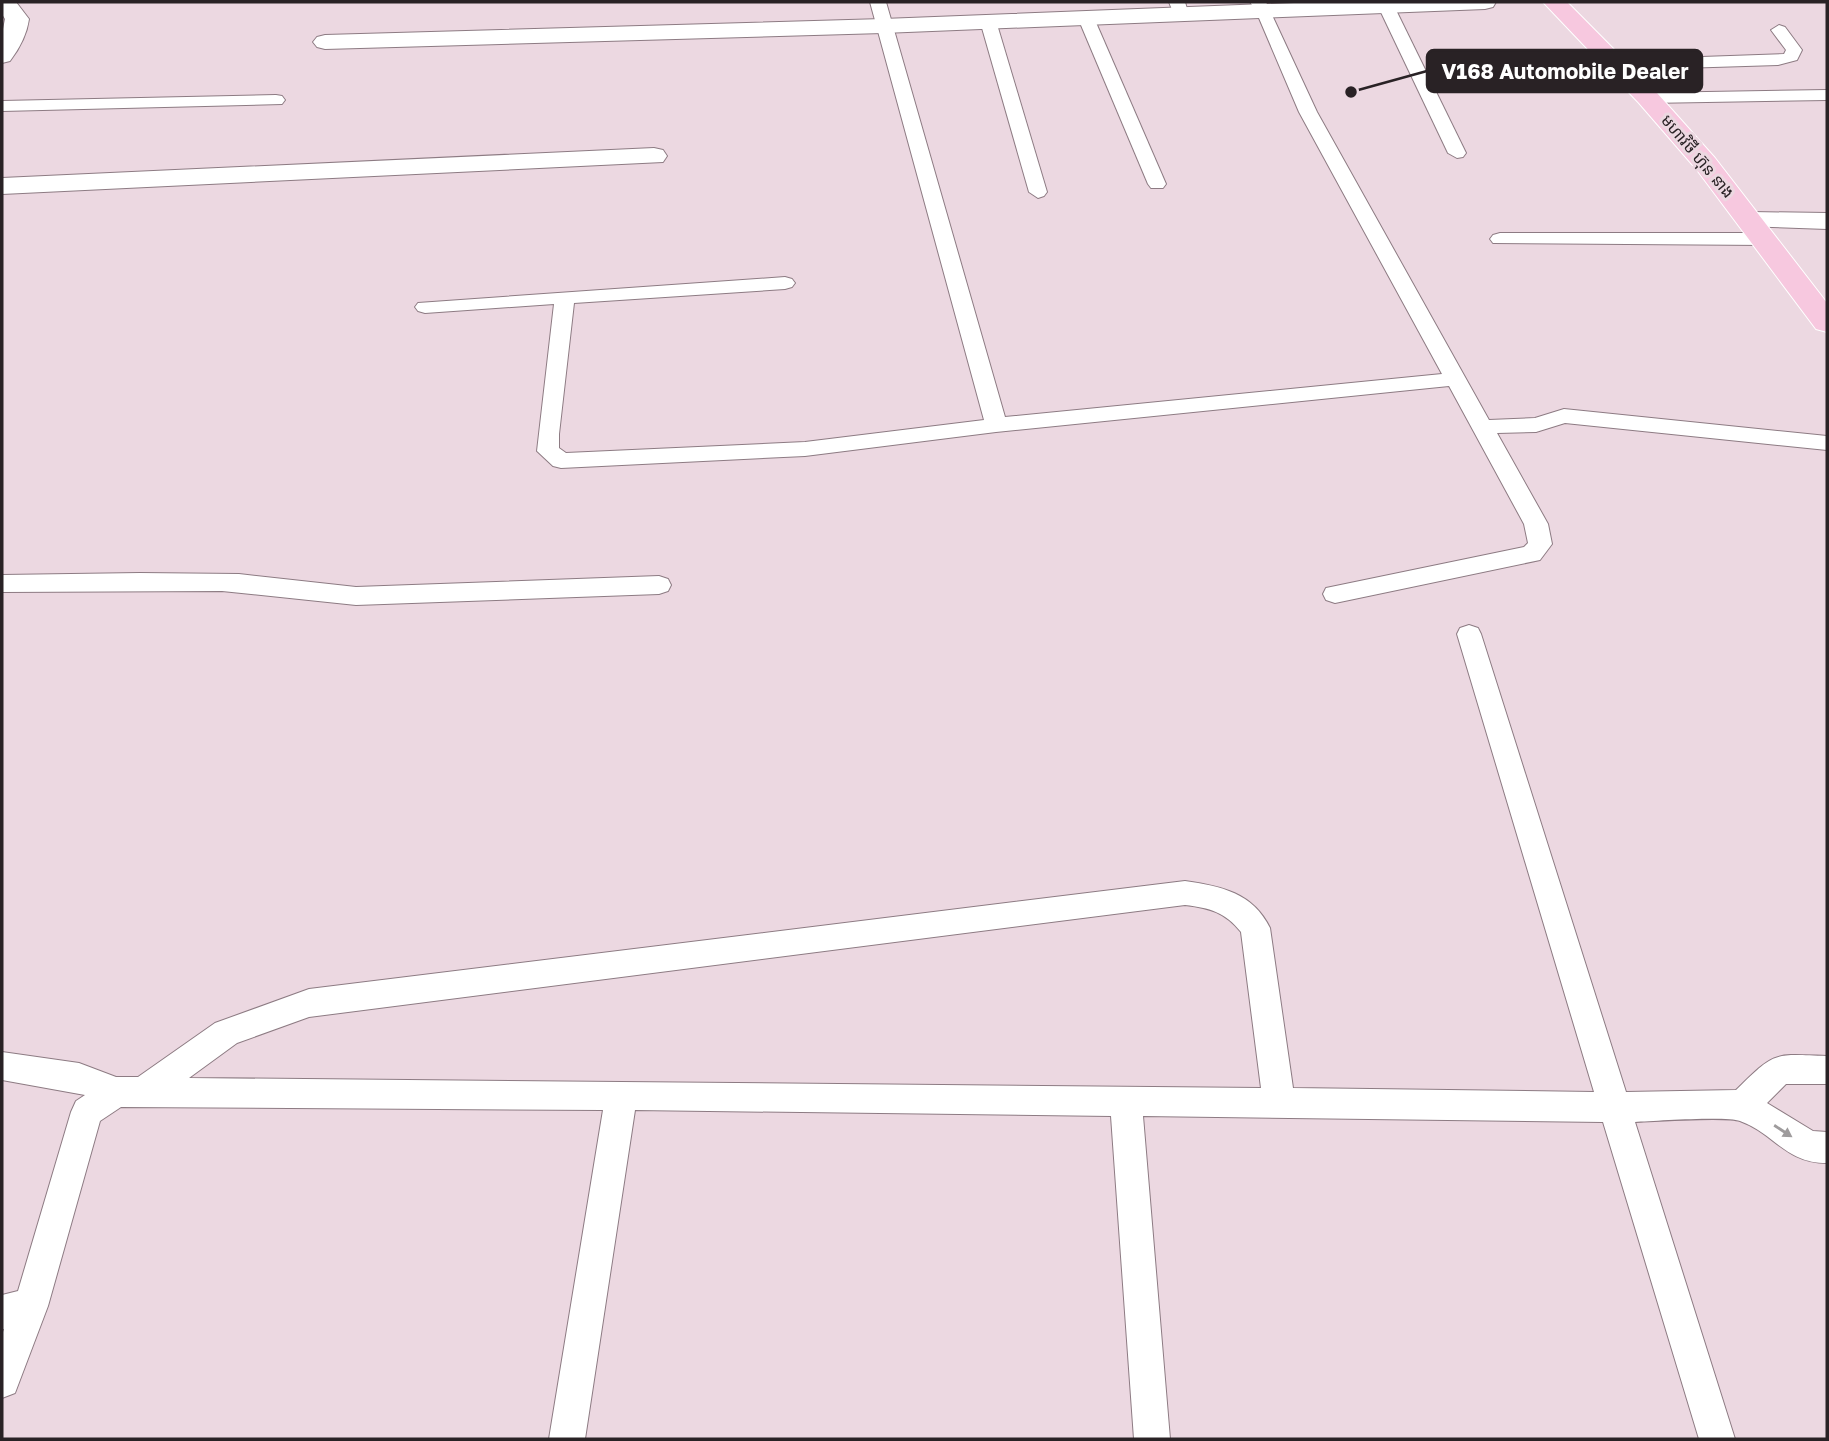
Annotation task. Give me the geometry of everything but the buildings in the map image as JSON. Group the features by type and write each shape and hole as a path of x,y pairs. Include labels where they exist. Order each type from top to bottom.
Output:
{"main road":[{"name":"មហាវិថី ហ៊ុន នាង","path":"1554,2 1648,97 1758,229 1827,323"}],"street":[{"path":"2,56 16,29 17,19 5,2"},
{"path":"325,42 1086,18 1179,7 1386,6 1485,2"},
{"path":"2,186 654,156"},
{"path":"1758,229 1827,221"}],"lane":[{"path":"878,2 996,425"},
{"path":"1261,6 1308,112 1453,379 1536,524 1540,544 1532,554 1335,594"},
{"path":"1386,6 1457,153"},
{"path":"1086,18 1157,184"},
{"path":"988,21 1038,192"},
{"path":"1616,65 1777,60 1791,57 1794,50 1779,30"},
{"path":"1648,97 1827,95"},
{"path":"2,106 276,100"},
{"path":"1500,239 1758,229"},
{"path":"425,307 785,283"},
{"path":"565,298 548,434 548,452 561,461 805,449 996,425 1453,379"},
{"path":"1480,427 1536,425 1564,416 1827,443"},
{"path":"2,584 221,582 275,585 307,593 356,596 659,585"},
{"path":"1469,634 1717,1439"},
{"path":"2,1380 16,1309 87,1112 130,1092 226,1033 309,1003 1185,893 1214,897 1240,907 1255,928 1279,1104"},
{"path":"2,1066 79,1078 130,1092 1615,1107 1743,1105 1809,1147 1827,1147"},
{"path":"1743,1105 1779,1069 1827,1070"},
{"path":"567,1439 621,1095"},
{"path":"1126,1102 1153,1439"}],"place":[{"name":"V168 Automobile Dealer","path":"1351,92"}]}
